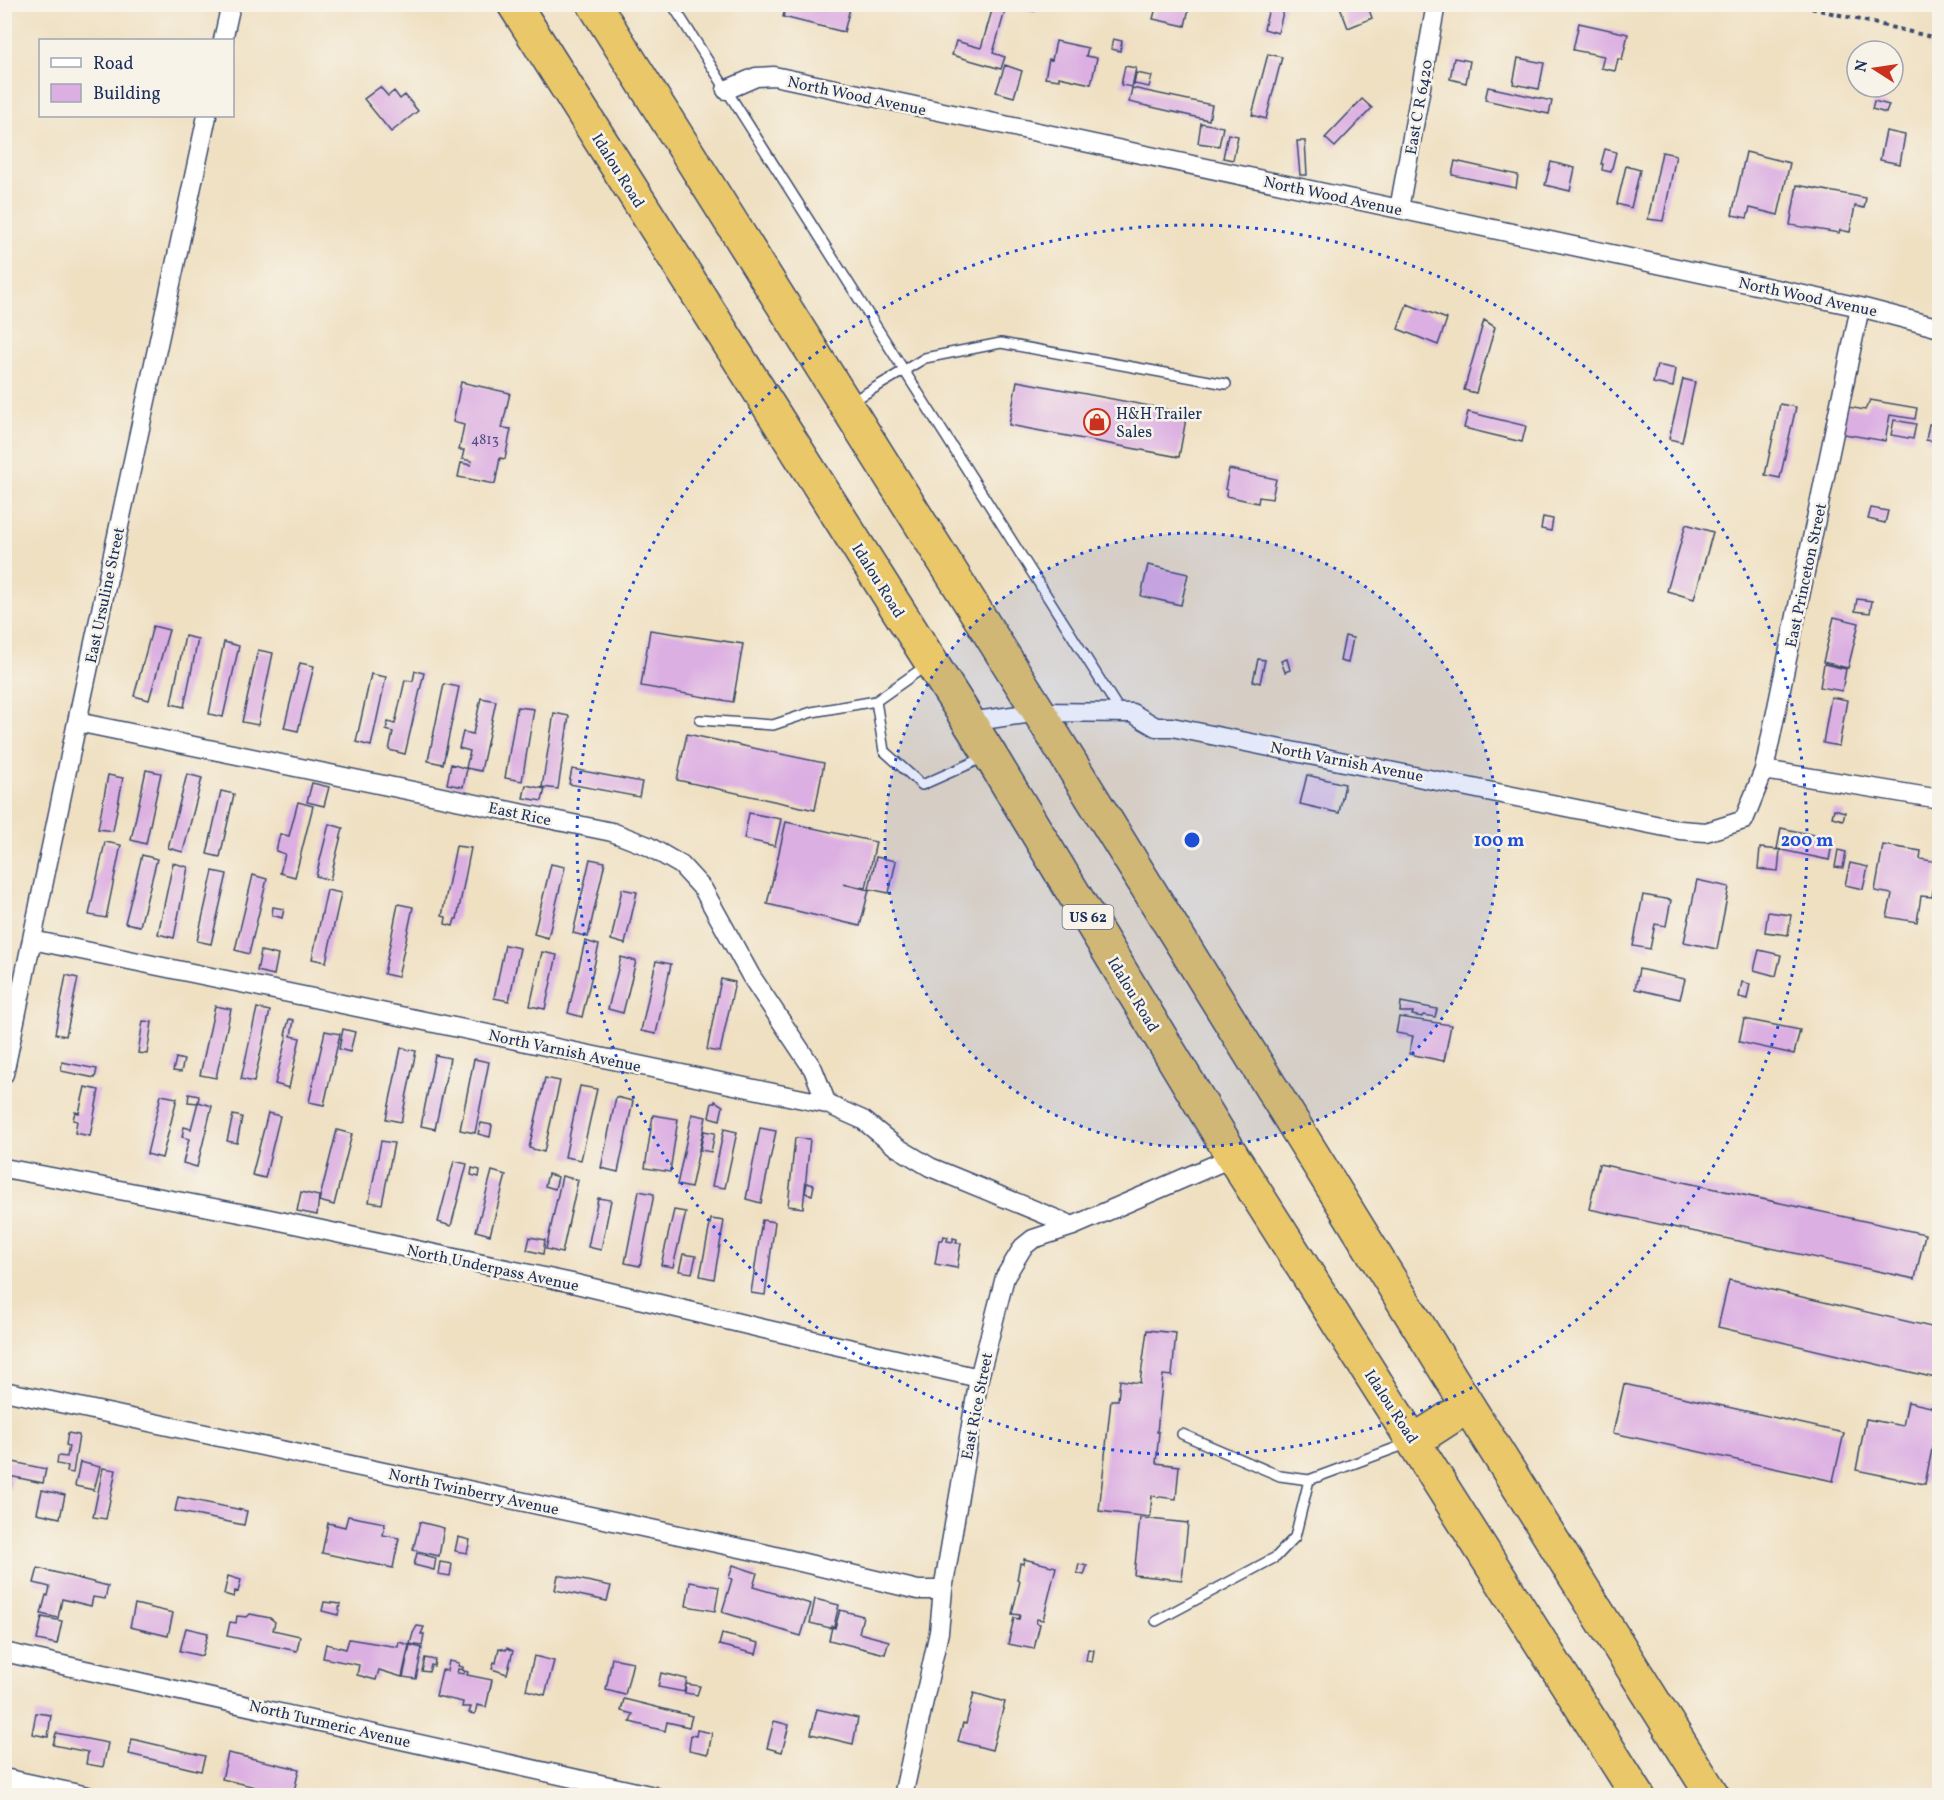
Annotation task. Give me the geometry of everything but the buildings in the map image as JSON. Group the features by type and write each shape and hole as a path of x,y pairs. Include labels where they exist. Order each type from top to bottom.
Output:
{"highway":[{"name":"Idalou Road","path":"514,4 990,755 1233,1157 1638,1796"},
{"path":"594,4 1039,712 1468,1406 1713,1796"},
{"path":"1414,1441 1468,1406"}],"street":[{"path":"223,39 231,4"},
{"name":"East C R 6420","path":"1399,209 1436,4"},
{"name":"North Wood Avenue","path":"726,90 756,77 774,76 1860,307 1940,328"},
{"name":"East Ursuline Street","path":"4,1074 207,117"},
{"name":"East Princeton Street","path":"1724,826 1744,820 1764,770 1860,307"},
{"name":"North Varnish Avenue","path":"969,722 1039,712 1132,713 1156,727 1172,727 1680,830 1706,832 1724,826"},
{"name":"East Rice","path":"77,722 612,832 648,846 681,865 703,889 751,976 813,1069 827,1104"},
{"path":"1764,770 1940,799"},
{"name":"North Varnish Avenue","path":"32,940 827,1104 863,1120 895,1146 930,1167 1073,1226"},
{"name":"East Rice Street","path":"903,1796 939,1632 943,1590 979,1378 1005,1277 1012,1263 1023,1246 1033,1239 1073,1226 1233,1157"},
{"name":"North Underpass Avenue","path":"4,1168 261,1217 561,1281 979,1378"},
{"name":"North Twinberry Avenue","path":"4,1391 754,1551 918,1590 943,1590"},
{"name":"North Turmeric Avenue","path":"4,1652 654,1796"},
{"path":"4,1778 88,1796"}],"lane":[{"path":"672,4 1121,713"},
{"path":"846,405 925,358 1001,343 1226,384"},
{"path":"700,720 773,726 812,712 876,701 931,662"},
{"path":"876,701 884,751 922,785 990,755"},
{"path":"1182,1434 1280,1476 1309,1480 1414,1441"},
{"path":"1156,1620 1276,1557 1295,1537 1309,1480"}],"path":[{"path":"1794,4 1940,39"}],"place":[{"name":"H&H Trailer Sales","path":"1097,422"}]}
